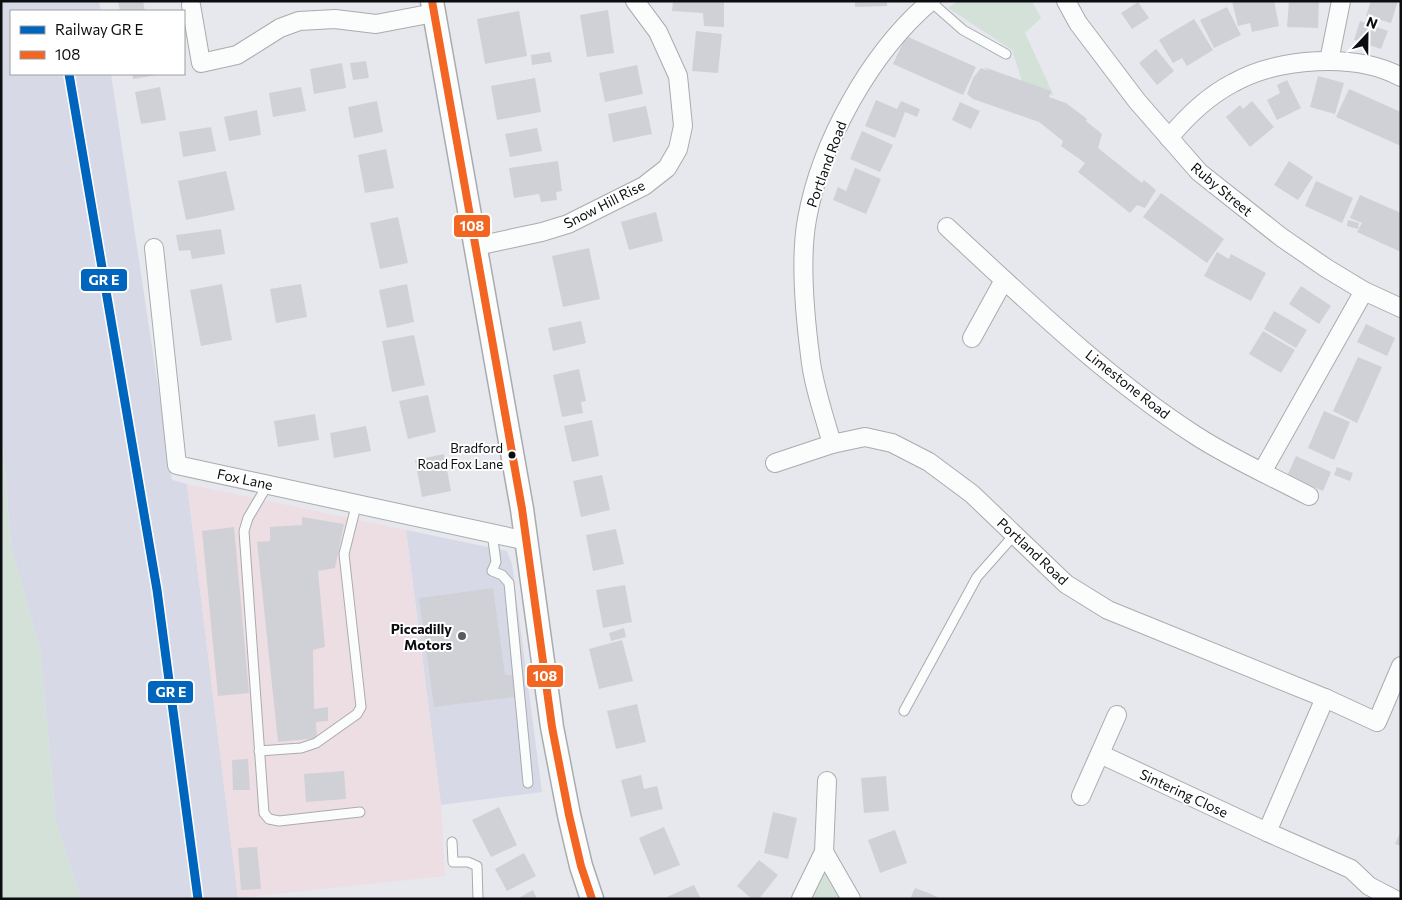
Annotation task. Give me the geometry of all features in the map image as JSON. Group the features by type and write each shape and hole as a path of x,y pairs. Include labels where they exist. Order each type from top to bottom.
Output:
{"street":[{"name":"Snow Hill Rise","path":"477,246 542,232 568,224 644,186 667,168 678,149 682,126 678,76 658,32 635,1"},
{"name":"Portland Road","path":"832,444 810,358 804,292 807,219 824,160 845,112 858,88 907,22 930,1"},
{"name":"Ruby Street","path":"1066,1 1078,23 1125,85 1199,172 1281,238 1364,291 1401,308"},
{"path":"1329,61 1341,1"},
{"path":"191,5 201,63 237,55 280,28 299,21 335,19 376,24 433,7 477,246 527,540 552,727 569,816 581,866 592,899"},
{"path":"1169,138 1192,113 1234,82 1294,63 1329,61 1362,64 1401,77"},
{"name":"Limestone Road","path":"947,227 1004,280 1120,380 1195,435 1308,496"},
{"name":"Fox Lane","path":"154,248 177,465 357,502 527,540"},
{"path":"972,338 1004,280"},
{"path":"1262,472 1364,291"},
{"name":"Portland Road","path":"775,463 832,444 865,436 892,443 929,462 972,494 1066,584 1108,610 1325,698 1377,722 1401,666"},
{"path":"1267,832 1325,698"},
{"path":"1081,796 1117,715"},
{"name":"Sintering Close","path":"1100,754 1351,869 1370,886 1394,899"},
{"path":"801,899 824,852 827,781"},
{"path":"824,852 851,899"}],"lane":[{"path":"930,1 963,30 1006,54"},
{"path":"268,483 248,518 244,531 264,813 269,819 279,821 360,812"},
{"path":"259,752 301,748 316,743 357,714 361,707 344,554 357,502"},
{"path":"492,532 496,562 492,572 502,575 509,583 528,783"},
{"path":"904,711 983,567 1015,534"},
{"path":"452,842 453,862 468,862 477,866 478,899"}],"shaded area":[{"path":"1,1 99,1 101,10 10,10 10,75 111,75 172,480 187,484 238,899 81,899 56,821 40,649 11,546 1,420"},
{"path":"958,1 1032,1 1041,18 1025,33 1054,96 1022,81 1012,50 948,8"},
{"path":"1,420 11,546 40,649 56,821 81,899 1,899"},
{"path":"187,484 406,530 441,805 445,876 238,898"},
{"path":"406,530 507,551 512,564 542,792 441,805"},
{"path":"824,852 851,899 801,899"}],"building":[{"path":"118,1 143,1 145,10 120,10"},
{"path":"673,1 724,1 724,27 704,26 703,13 672,11"},
{"path":"855,1 887,1 887,6 855,7"},
{"path":"1232,1 1274,1 1279,26 1252,32 1250,23 1238,26"},
{"path":"1289,1 1319,1 1318,28 1287,27"},
{"path":"1371,1 1398,1 1391,23 1366,16"},
{"path":"1138,2 1149,18 1132,29 1121,13"},
{"path":"1227,7 1241,35 1214,48 1200,20"},
{"path":"608,10 614,53 587,57 580,15"},
{"path":"519,11 527,56 485,64 477,19"},
{"path":"1194,19 1213,50 1187,66 1182,58 1173,63 1159,40"},
{"path":"1360,21 1388,31 1381,49 1354,40"},
{"path":"696,31 722,34 718,73 692,71"},
{"path":"906,36 976,67 963,95 893,64"},
{"path":"1156,49 1174,71 1157,85 1139,63"},
{"path":"550,52 552,62 532,65 531,55"},
{"path":"366,61 369,78 353,80 350,63"},
{"path":"342,63 346,88 314,94 310,69"},
{"path":"637,65 643,94 605,102 599,73"},
{"path":"984,67 1051,91 1049,97 1066,103 1087,119 1086,121 1102,134 1098,148 1142,183 1144,180 1156,190 1145,208 1137,205 1130,213 1078,172 1085,163 1061,146 1063,141 1039,122 973,99 967,94 973,78 981,68 989,71"},
{"path":"132,75 157,75 133,79"},
{"path":"1318,76 1344,83 1335,114 1310,107"},
{"path":"535,78 541,112 497,120 491,86"},
{"path":"1287,80 1301,108 1277,120 1267,100 1280,93 1277,85"},
{"path":"160,87 166,120 141,124 135,92"},
{"path":"301,87 306,111 273,117 269,93"},
{"path":"1349,89 1401,112 1401,146 1336,117"},
{"path":"876,100 897,109 901,101 920,109 917,117 905,112 895,138 865,126"},
{"path":"377,101 383,132 354,138 348,107"},
{"path":"1252,101 1274,127 1250,147 1226,117 1240,105 1243,109"},
{"path":"960,102 980,111 971,129 952,120"},
{"path":"646,106 652,134 613,142 608,114"},
{"path":"257,110 261,135 229,141 224,117"},
{"path":"211,127 216,151 183,157 179,132"},
{"path":"537,128 542,151 510,157 505,134"},
{"path":"862,131 893,145 880,172 850,159"},
{"path":"386,149 394,188 365,193 358,155"},
{"path":"558,161 562,191 556,192 557,200 541,202 539,194 514,198 509,168"},
{"path":"1289,161 1313,177 1298,200 1274,185"},
{"path":"855,168 881,179 866,214 833,200 838,187 846,191"},
{"path":"226,171 235,210 186,220 178,181"},
{"path":"1316,181 1353,198 1342,223 1305,206"},
{"path":"1161,193 1224,239 1207,263 1143,217"},
{"path":"1360,195 1401,213 1401,252 1357,232 1362,223 1350,218"},
{"path":"656,212 663,241 629,250 621,222"},
{"path":"398,217 408,263 380,269 370,223"},
{"path":"1348,220 1359,223 1358,229 1347,226"},
{"path":"221,229 225,254 192,259 190,250 179,251 176,235"},
{"path":"589,248 600,299 563,307 552,256"},
{"path":"1217,252 1229,259 1231,254 1266,273 1251,301 1204,276"},
{"path":"222,284 232,340 201,346 190,290"},
{"path":"301,284 307,317 276,323 270,289"},
{"path":"407,284 414,322 387,328 379,290"},
{"path":"1301,286 1331,306 1319,324 1289,304"},
{"path":"1274,311 1307,330 1296,348 1264,329"},
{"path":"581,321 586,343 553,351 548,328"},
{"path":"1366,324 1395,338 1387,356 1357,342"},
{"path":"1263,331 1295,350 1281,373 1249,354"},
{"path":"414,335 425,385 392,392 382,341"},
{"path":"1358,357 1382,367 1357,423 1333,411"},
{"path":"579,369 586,401 581,402 583,413 562,417 553,375"},
{"path":"428,395 436,432 408,439 399,401"},
{"path":"1324,411 1350,422 1334,460 1308,448"},
{"path":"315,414 319,440 278,447 274,421"},
{"path":"592,420 599,456 572,462 564,426"},
{"path":"366,426 371,451 334,458 330,433"},
{"path":"444,454 451,491 422,497 415,460"},
{"path":"1296,456 1331,472 1323,491 1287,476"},
{"path":"1337,467 1353,473 1350,481 1334,475"},
{"path":"602,475 610,510 581,517 573,481"},
{"path":"302,517 344,524 335,568 318,571 325,647 313,650 314,709 328,707 328,721 316,722 317,738 278,742 257,542 270,541 270,527 302,525"},
{"path":"234,527 249,693 218,696 202,531"},
{"path":"616,529 624,564 593,571 586,535"},
{"path":"625,585 632,622 603,628 596,590"},
{"name":"Piccadilly Motors","path":"493,588 505,675 512,675 515,697 434,707 419,598"},
{"path":"624,628 626,637 611,641 609,633"},
{"path":"622,640 633,681 599,689 589,649"},
{"path":"637,704 646,742 616,749 607,711"},
{"path":"248,759 250,790 233,790 232,760"},
{"path":"344,771 346,799 306,802 304,774"},
{"path":"641,775 644,789 657,786 663,809 631,817 621,780"},
{"path":"886,776 889,811 864,813 861,778"},
{"path":"499,807 517,845 491,857 472,820"},
{"path":"773,812 797,818 788,859 764,853"},
{"path":"664,827 680,865 654,875 639,838"},
{"path":"895,830 907,863 880,873 868,840"},
{"path":"1401,831 1401,846 1395,844"},
{"path":"257,847 261,889 241,890 238,848"},
{"path":"524,853 536,876 507,891 495,869"},
{"path":"759,860 778,875 759,899 752,899 737,886"},
{"path":"694,885 701,899 668,899 667,897"},
{"path":"915,888 931,894 941,899 910,899"},
{"path":"533,890 537,899 517,899"}],"transit line":[{"name":"108","path":"432,1 522,509 552,727 569,815 581,866 592,899"},
{"path":"69,75 157,590 198,899"}],"place":[{"name":"Bradford Road Fox Lane","path":"512,455"},
{"name":"Piccadilly Motors","path":"462,636"}]}
